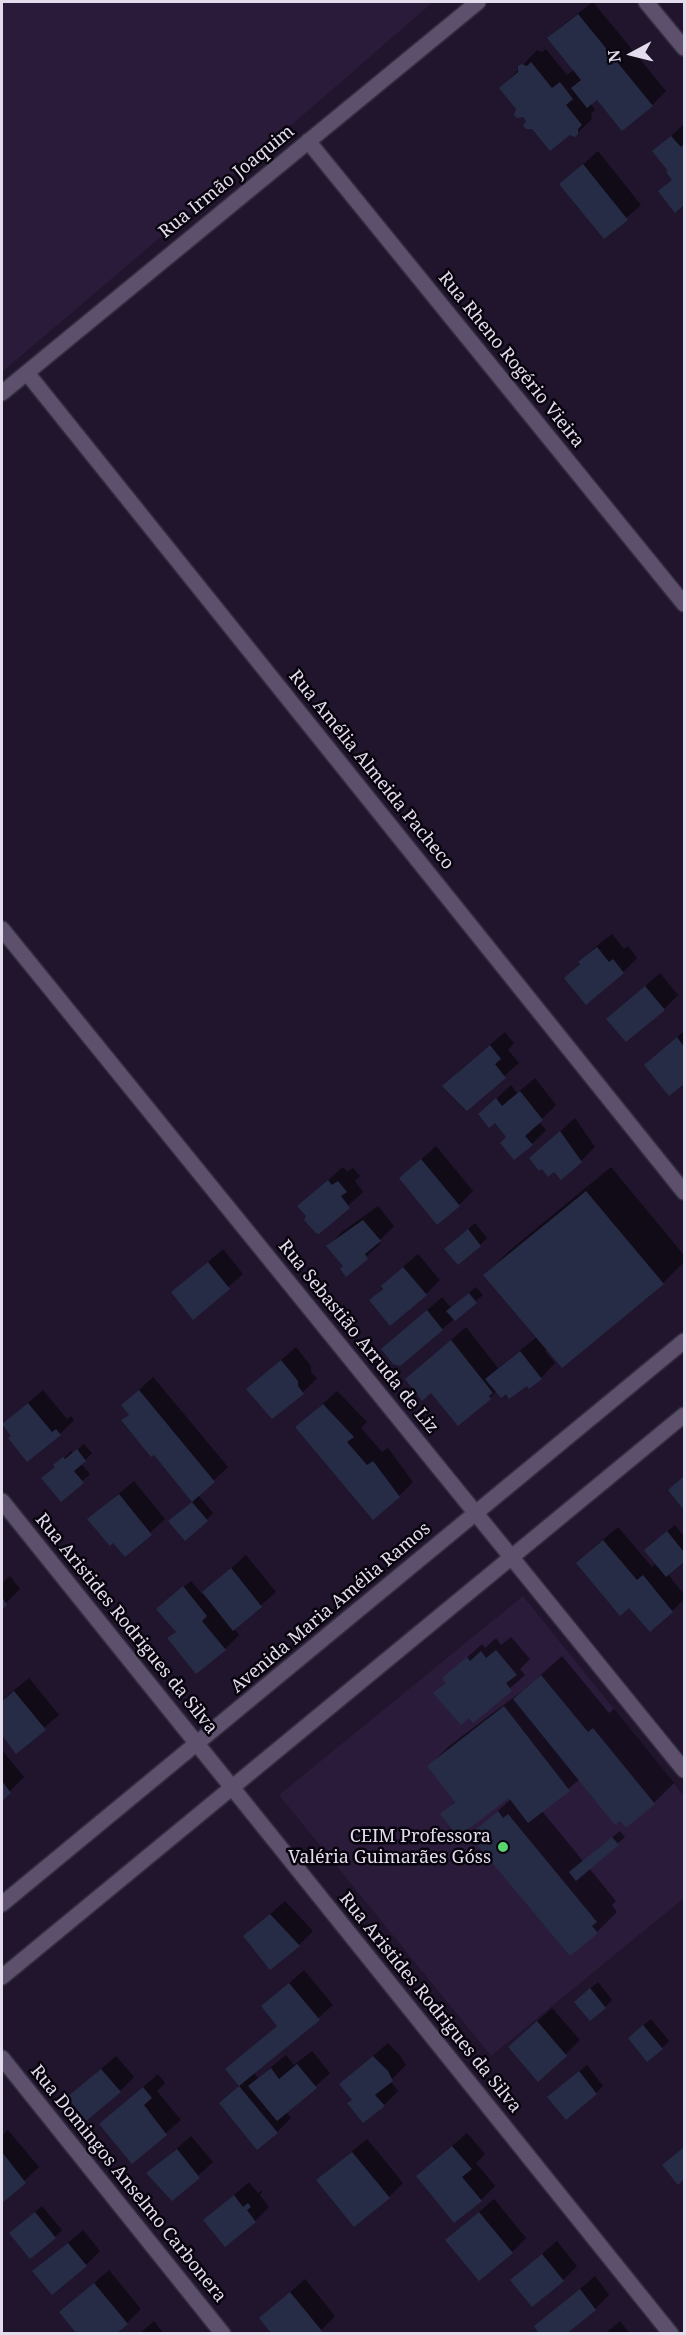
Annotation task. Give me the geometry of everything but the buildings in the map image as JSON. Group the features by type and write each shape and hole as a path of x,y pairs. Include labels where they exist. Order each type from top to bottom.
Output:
{"street":[{"name":"Rua Irmão Joaquim","path":"2,393 478,2"},
{"path":"646,2 684,48"},
{"name":"Rua Rheno Rogério Vieira","path":"308,141 684,604"},
{"name":"Rua Amélia Almeida Pacheco","path":"27,373 684,1192"},
{"name":"Rua Sebastião Arruda de Liz","path":"2,929 684,1770"},
{"name":"Avenida Maria Amélia Ramos","path":"2,1904 684,1341"},
{"path":"2,1977 684,1415"},
{"name":"Rua Aristides Rodrigues da Silva","path":"2,1501 671,2334"},
{"name":"Rua Domingos Anselmo Carbonera","path":"2,2058 223,2334"}],"shaded area":[{"path":"2,2 433,2 2,372"},
{"name":"CEIM Professora Valéria Guimarães Góss","path":"523,1596 684,1796 684,1898 491,2056 279,1795"}],"place":[{"name":"CEIM Professora Valéria Guimarães Góss","path":"503,1847"}]}
